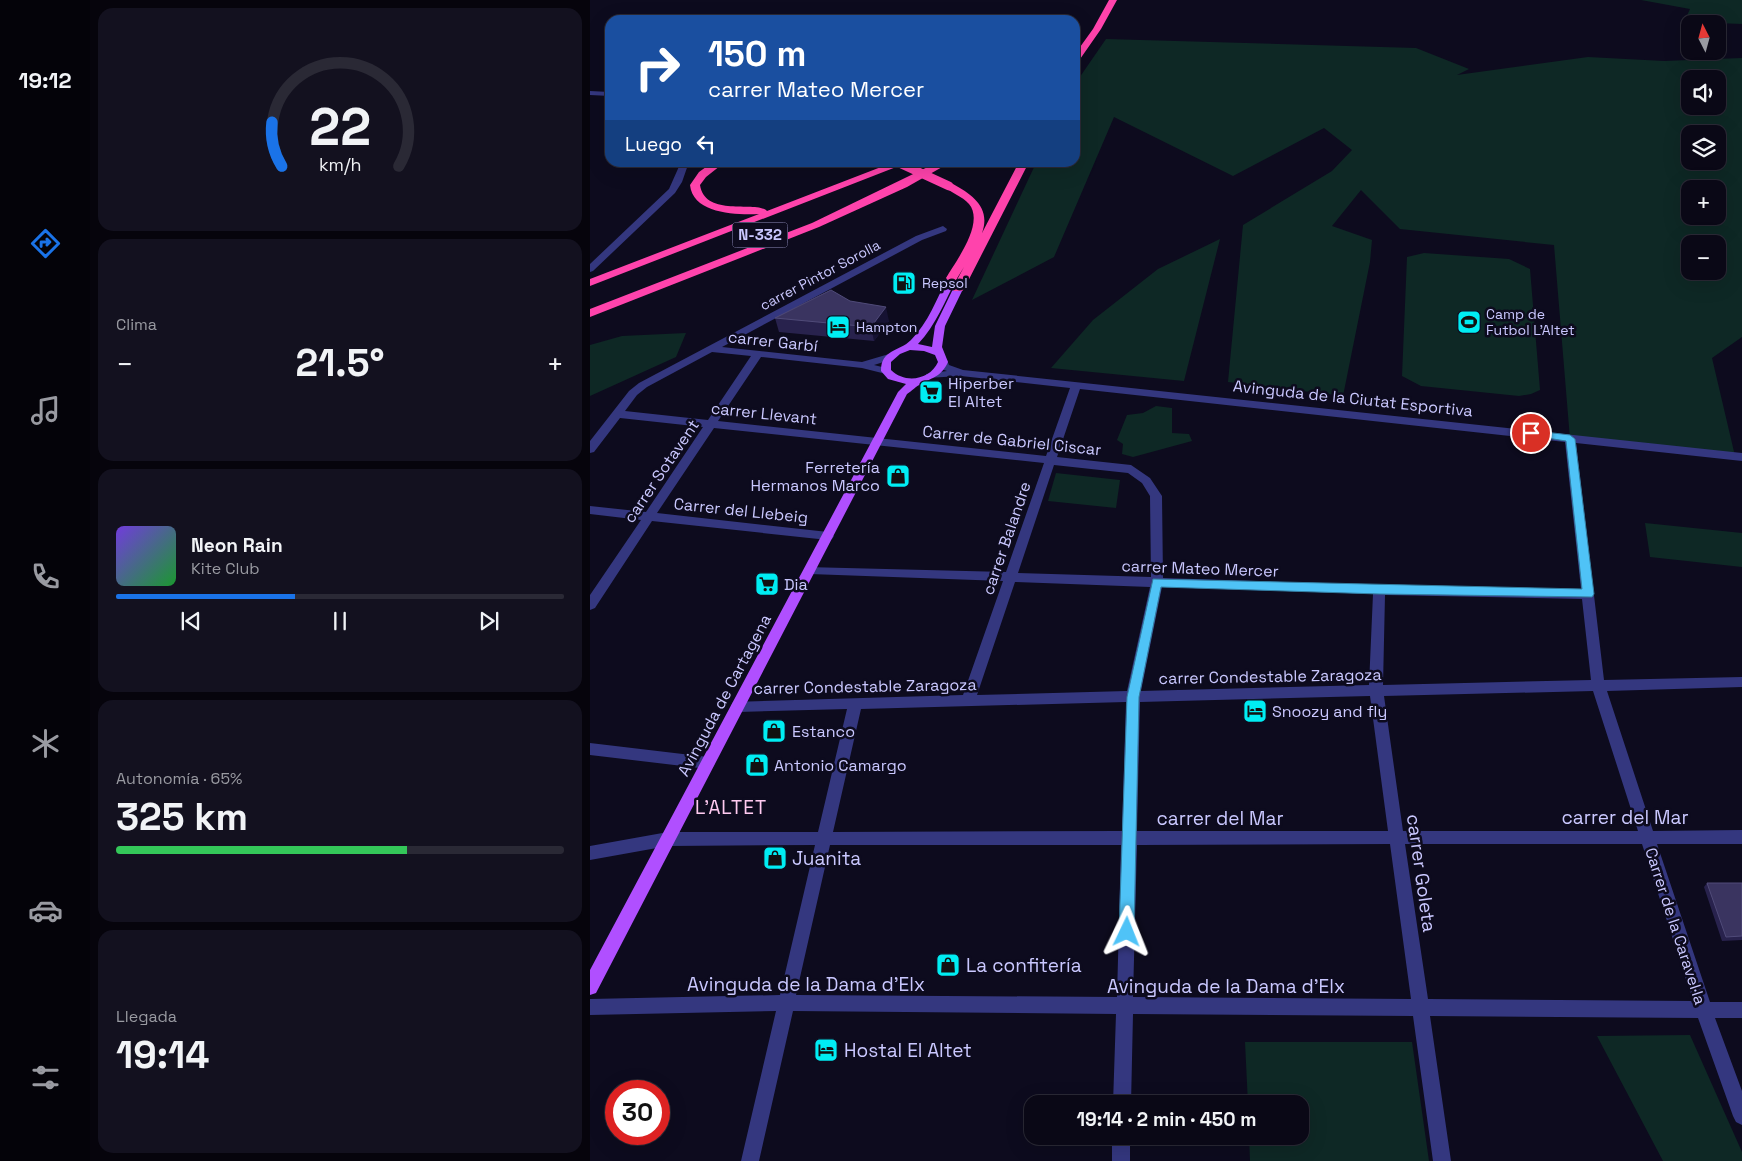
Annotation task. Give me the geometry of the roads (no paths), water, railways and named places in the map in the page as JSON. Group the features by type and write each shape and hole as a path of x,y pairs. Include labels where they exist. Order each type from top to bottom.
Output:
{"highway":[{"path":"1080,58 1113,0"},
{"path":"1080,38 1098,8"},
{"path":"1080,54 1083,51"},
{"path":"713,167 702,175 696,183 695,192 703,203 721,210 741,212 785,207"},
{"path":"590,283 891,167"},
{"path":"908,167 970,197 976,203 980,214 976,233 952,278"},
{"name":"N-332","path":"590,302 832,206 917,167"},
{"name":"N-332","path":"590,313 833,217 893,190 937,167"},
{"path":"958,290 1021,167"}],"main road":[{"path":"952,278 921,335 907,348 889,357 886,362 886,371 900,386 930,376 940,370 941,357 937,341 940,326 958,290"},
{"path":"907,348 925,347 941,357"},
{"name":"Avinguda de Cartagena","path":"590,987 877,442 900,386"}],"street":[{"path":"590,93 605,94"},
{"path":"590,269 672,191 678,182 683,167"},
{"name":"carrer Pintor Sorolla","path":"590,448 643,385 919,238 943,229"},
{"path":"740,333 736,345 751,354"},
{"name":"carrer Garbí","path":"711,349 862,364"},
{"name":"carrer Sotavent","path":"590,605 712,424 751,354"},
{"path":"862,364 889,357"},
{"path":"941,357 945,366 961,373"},
{"path":"862,364 886,371"},
{"path":"930,376 961,373"},
{"name":"Avinguda de la Ciutat Esportiva","path":"961,373 1742,457"},
{"name":"carrer Balandre","path":"968,701 1076,385"},
{"name":"carrer Llevant","path":"617,414 877,442"},
{"name":"Carrer de la Caravel·la","path":"1570,439 1598,685 1704,1010 1742,1116"},
{"name":"Carrer de Gabriel Ciscar","path":"877,442 1131,469 1143,476 1156,496 1157,582"},
{"name":"Carrer del Llebeig","path":"590,510 828,536"},
{"name":"carrer Mateo Mercer","path":"810,570 1379,590 1588,594"},
{"path":"1122,1095 1133,697 1157,582"},
{"name":"carrer Goleta","path":"1379,590 1376,691 1442,1161"},
{"name":"carrer Condestable Zaragoza","path":"738,706 1742,682"},
{"path":"750,1161 855,704"},
{"path":"590,749 708,763"},
{"name":"carrer del Mar","path":"590,854 668,839 1742,837"},
{"name":"Avinguda de la Dama d'Elx","path":"590,1007 787,1003 1125,1007 1742,1010"},
{"path":"1120,1161 1121,1145"}],"place":[{"name":"Repsol","path":"904,283"},
{"name":"Camp de Futbol L'Altet","path":"1469,322"},
{"name":"Hampton","path":"838,327"},
{"name":"Hiperber El Altet","path":"931,392"},
{"name":"Ferretería Hermanos Marco","path":"898,476"},
{"name":"Dia","path":"767,584"},
{"name":"Snoozy and fly","path":"1255,711"},
{"name":"Estanco","path":"774,731"},
{"name":"Antonio Camargo","path":"757,765"},
{"name":"Juanita","path":"775,858"},
{"name":"La confitería","path":"948,965"},
{"name":"Hostal El Altet","path":"826,1050"}],"district":[{"name":"L'ALTET","path":"731,807"}]}
